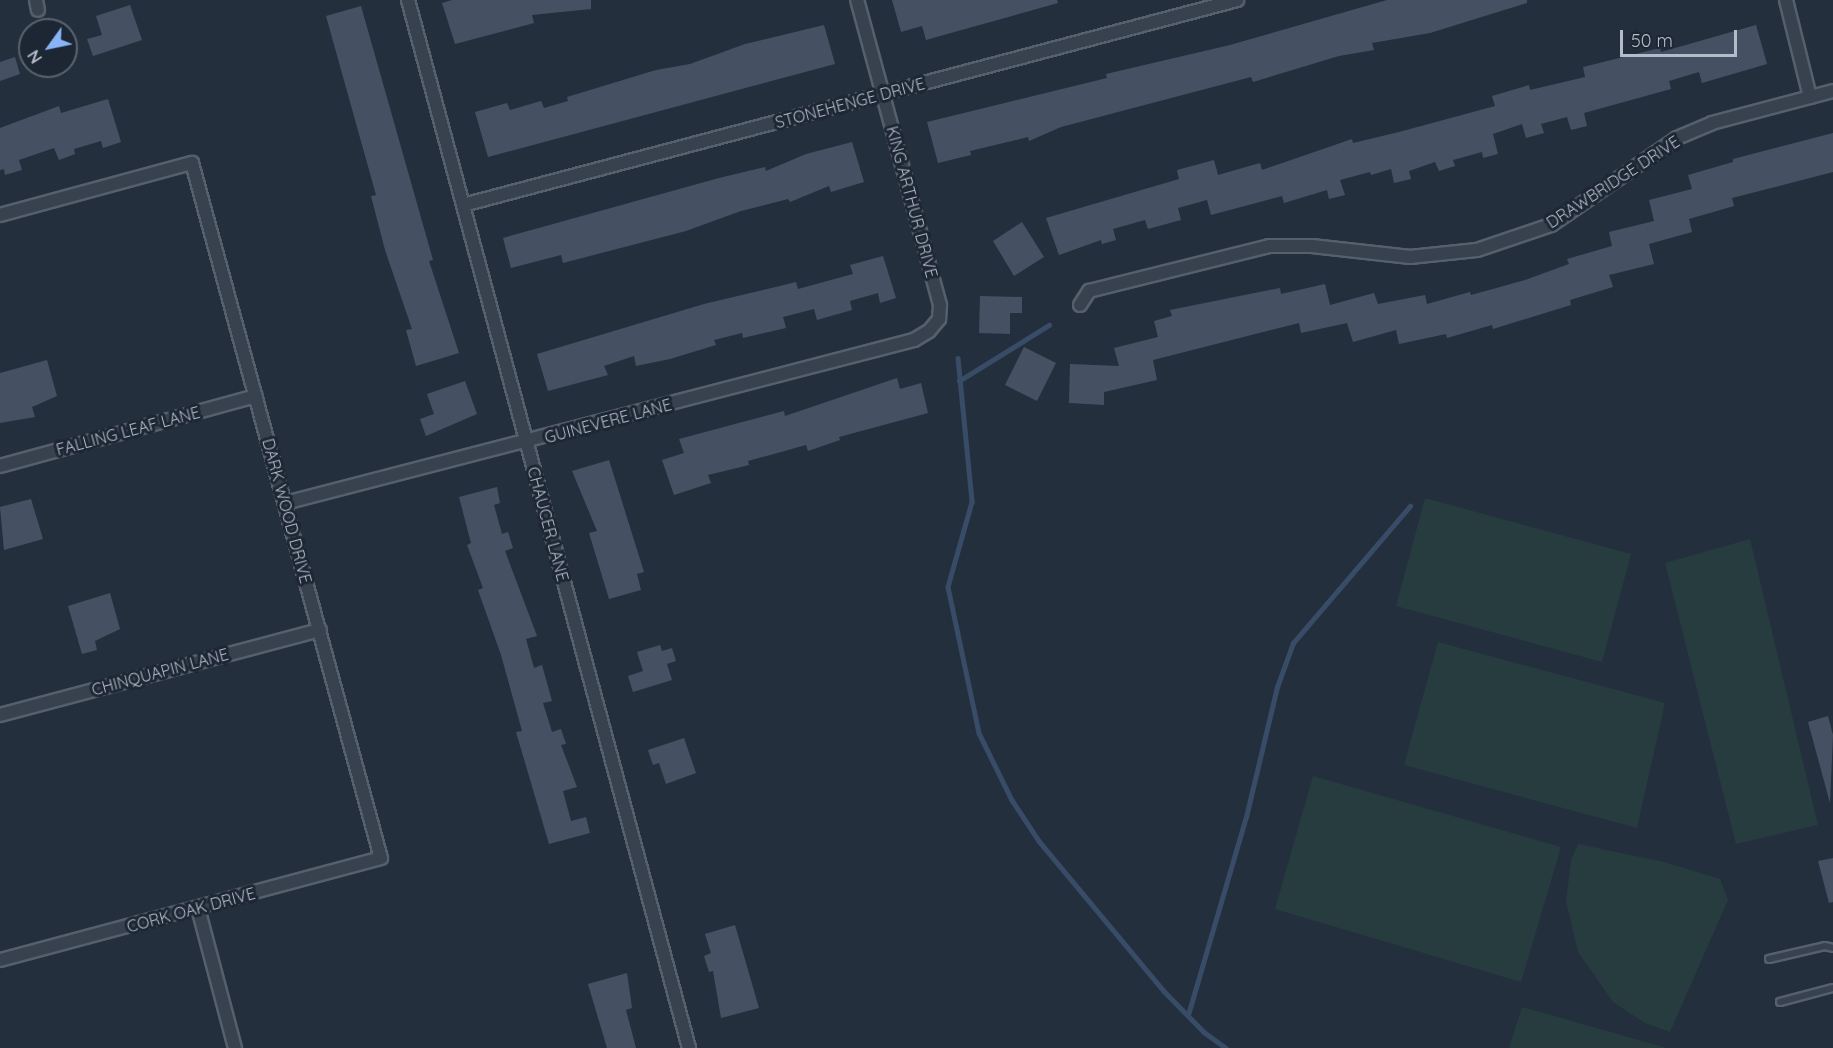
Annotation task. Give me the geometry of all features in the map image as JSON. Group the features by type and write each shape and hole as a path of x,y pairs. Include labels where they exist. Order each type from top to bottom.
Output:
{"street":[{"name":"CHAUCER LANE","path":"408,0 689,1048"},
{"name":"KING ARTHUR DRIVE","path":"857,0 940,304 939,319 929,331"},
{"name":"STONEHENGE DRIVE","path":"463,205 1237,0"},
{"path":"1786,0 1810,97"},
{"name":"DRAWBRIDGE DRIVE","path":"1080,305 1089,291 1269,246 1312,246 1410,257 1477,250 1551,225 1677,138 1712,123 1833,91"},
{"name":"DARK WOOD DRIVE","path":"0,215 192,163 381,858"},
{"name":"GUINEVERE LANE","path":"285,503 526,443 914,340 929,331"},
{"name":"FALLING LEAF LANE","path":"0,466 256,396"},
{"name":"CHINQUAPIN LANE","path":"0,715 320,630"},
{"name":"CORK OAK DRIVE","path":"0,960 381,858"},
{"path":"198,908 236,1048"}],"lane":[{"path":"1769,959 1825,946 1833,948"},
{"path":"1780,1002 1833,988"}],"green space":[{"path":"1425,498 1631,554 1602,662 1396,606"},
{"path":"1750,539 1818,825 1736,844 1665,563"},
{"path":"1438,642 1665,703 1637,828 1404,765"},
{"path":"1313,776 1561,847 1521,982 1275,909"},
{"path":"1578,844 1664,862 1720,879 1728,900 1670,1032 1645,1023 1613,1002 1578,952 1566,901 1571,860"},
{"path":"1522,1007 1667,1048 1509,1048"}],"building":[{"path":"452,0 591,0 591,9 532,15 534,23 455,44 442,3"},
{"path":"892,0 1057,0 1058,3 926,40 922,26 901,32"},
{"path":"1387,0 1527,0 1527,3 1430,33 1372,43 1374,50 1339,56 1253,82 1251,77 1061,127 1029,141 1028,137 970,151 971,155 938,163 927,122 1107,78 1106,74 1230,45"},
{"path":"130,5 142,40 93,56 87,39 102,35 96,16"},
{"path":"361,6 433,260 429,261 459,353 416,366 406,330 412,329 385,250 371,196 376,195 326,16"},
{"path":"824,25 835,64 488,157 475,112 507,103 510,110 541,101 544,108 568,101 567,97 656,70 690,64 745,44"},
{"path":"1756,25 1767,64 1702,83 1699,72 1669,81 1671,89 1584,113 1587,126 1571,130 1567,117 1541,124 1544,133 1526,138 1522,124 1493,134 1498,154 1483,158 1482,152 1453,160 1455,166 1439,171 1435,162 1409,171 1411,179 1394,183 1391,169 1371,175 1370,172 1340,180 1345,195 1329,199 1327,190 1284,203 1282,196 1211,215 1207,200 1178,208 1181,220 1148,229 1145,220 1113,229 1116,240 1102,244 1101,240 1059,255 1046,218 1179,179 1177,170 1214,160 1218,175 1260,163 1262,170 1352,139 1353,143 1495,106 1492,96 1529,85 1530,90 1585,77 1583,67 1660,48 1661,52"},
{"path":"15,57 18,75 0,81 0,62"},
{"path":"108,99 121,142 103,148 101,141 74,149 75,154 59,160 54,148 19,160 22,170 5,175 4,169 0,170 0,128 59,106 61,113"},
{"path":"1833,133 1833,172 1732,198 1734,206 1689,219 1692,232 1649,244 1654,264 1609,275 1613,287 1570,300 1571,305 1493,329 1492,325 1447,338 1446,334 1399,344 1396,330 1353,342 1347,323 1301,333 1299,323 1153,360 1157,380 1104,392 1104,405 1069,403 1070,364 1119,366 1114,348 1158,337 1154,321 1172,316 1170,310 1280,288 1281,294 1325,284 1330,305 1374,293 1378,304 1425,295 1427,304 1470,292 1471,295 1525,280 1569,264 1567,259 1612,246 1609,232 1654,221 1649,200 1692,189 1688,175 1733,162 1733,159"},
{"path":"852,142 864,182 831,192 829,186 790,202 788,199 741,211 686,231 563,263 561,255 511,268 503,238 719,178 765,167 766,171 806,154"},
{"path":"1022,222 1044,257 1014,276 993,241"},
{"path":"883,256 896,298 880,303 878,293 850,301 852,310 817,320 814,309 783,317 786,328 743,338 742,333 714,340 716,345 670,359 636,366 634,356 604,366 608,375 548,391 537,354 704,304 796,282 798,289 853,274 850,265"},
{"path":"980,296 1022,297 1022,313 1010,313 1010,334 979,333"},
{"path":"1024,347 1056,363 1037,401 1005,385"},
{"path":"47,360 57,396 32,407 35,417 0,423 0,373"},
{"path":"897,378 900,389 921,383 928,413 839,437 840,440 808,451 806,445 748,461 749,465 708,475 711,483 674,495 662,460 684,453 679,439 784,411 785,416"},
{"path":"465,381 477,414 426,436 420,419 434,414 427,394"},
{"path":"609,460 644,572 637,574 641,590 609,599 589,533 597,531 572,471"},
{"path":"497,487 500,503 494,505 502,534 508,532 513,548 505,551 537,636 526,639 534,668 542,665 552,701 543,703 552,732 561,729 566,744 561,745 577,787 563,791 571,821 586,817 590,833 549,844 516,732 522,731 501,655 478,590 483,588 467,545 471,543 459,497"},
{"path":"31,499 43,539 4,550 0,507"},
{"path":"110,593 120,629 95,641 97,650 82,654 68,606"},
{"path":"660,645 662,651 672,648 676,661 667,664 672,680 633,692 628,676 643,671 637,652"},
{"path":"1828,716 1833,735 1830,803 1808,722"},
{"path":"684,738 696,773 666,784 659,763 653,765 648,750"},
{"path":"1833,858 1833,902 1829,903 1818,861"},
{"path":"735,925 759,1008 721,1018 713,971 709,972 704,956 711,953 705,934"},
{"path":"627,973 632,1008 626,1010 636,1048 607,1048 588,984"}],"waterway":[{"path":"959,381 1049,325"},
{"path":"958,358 972,502 948,587 979,733 1012,800 1039,841 1164,991 1204,1032 1226,1048"},
{"path":"1188,1015 1246,817 1277,687 1293,643 1410,506"}]}
